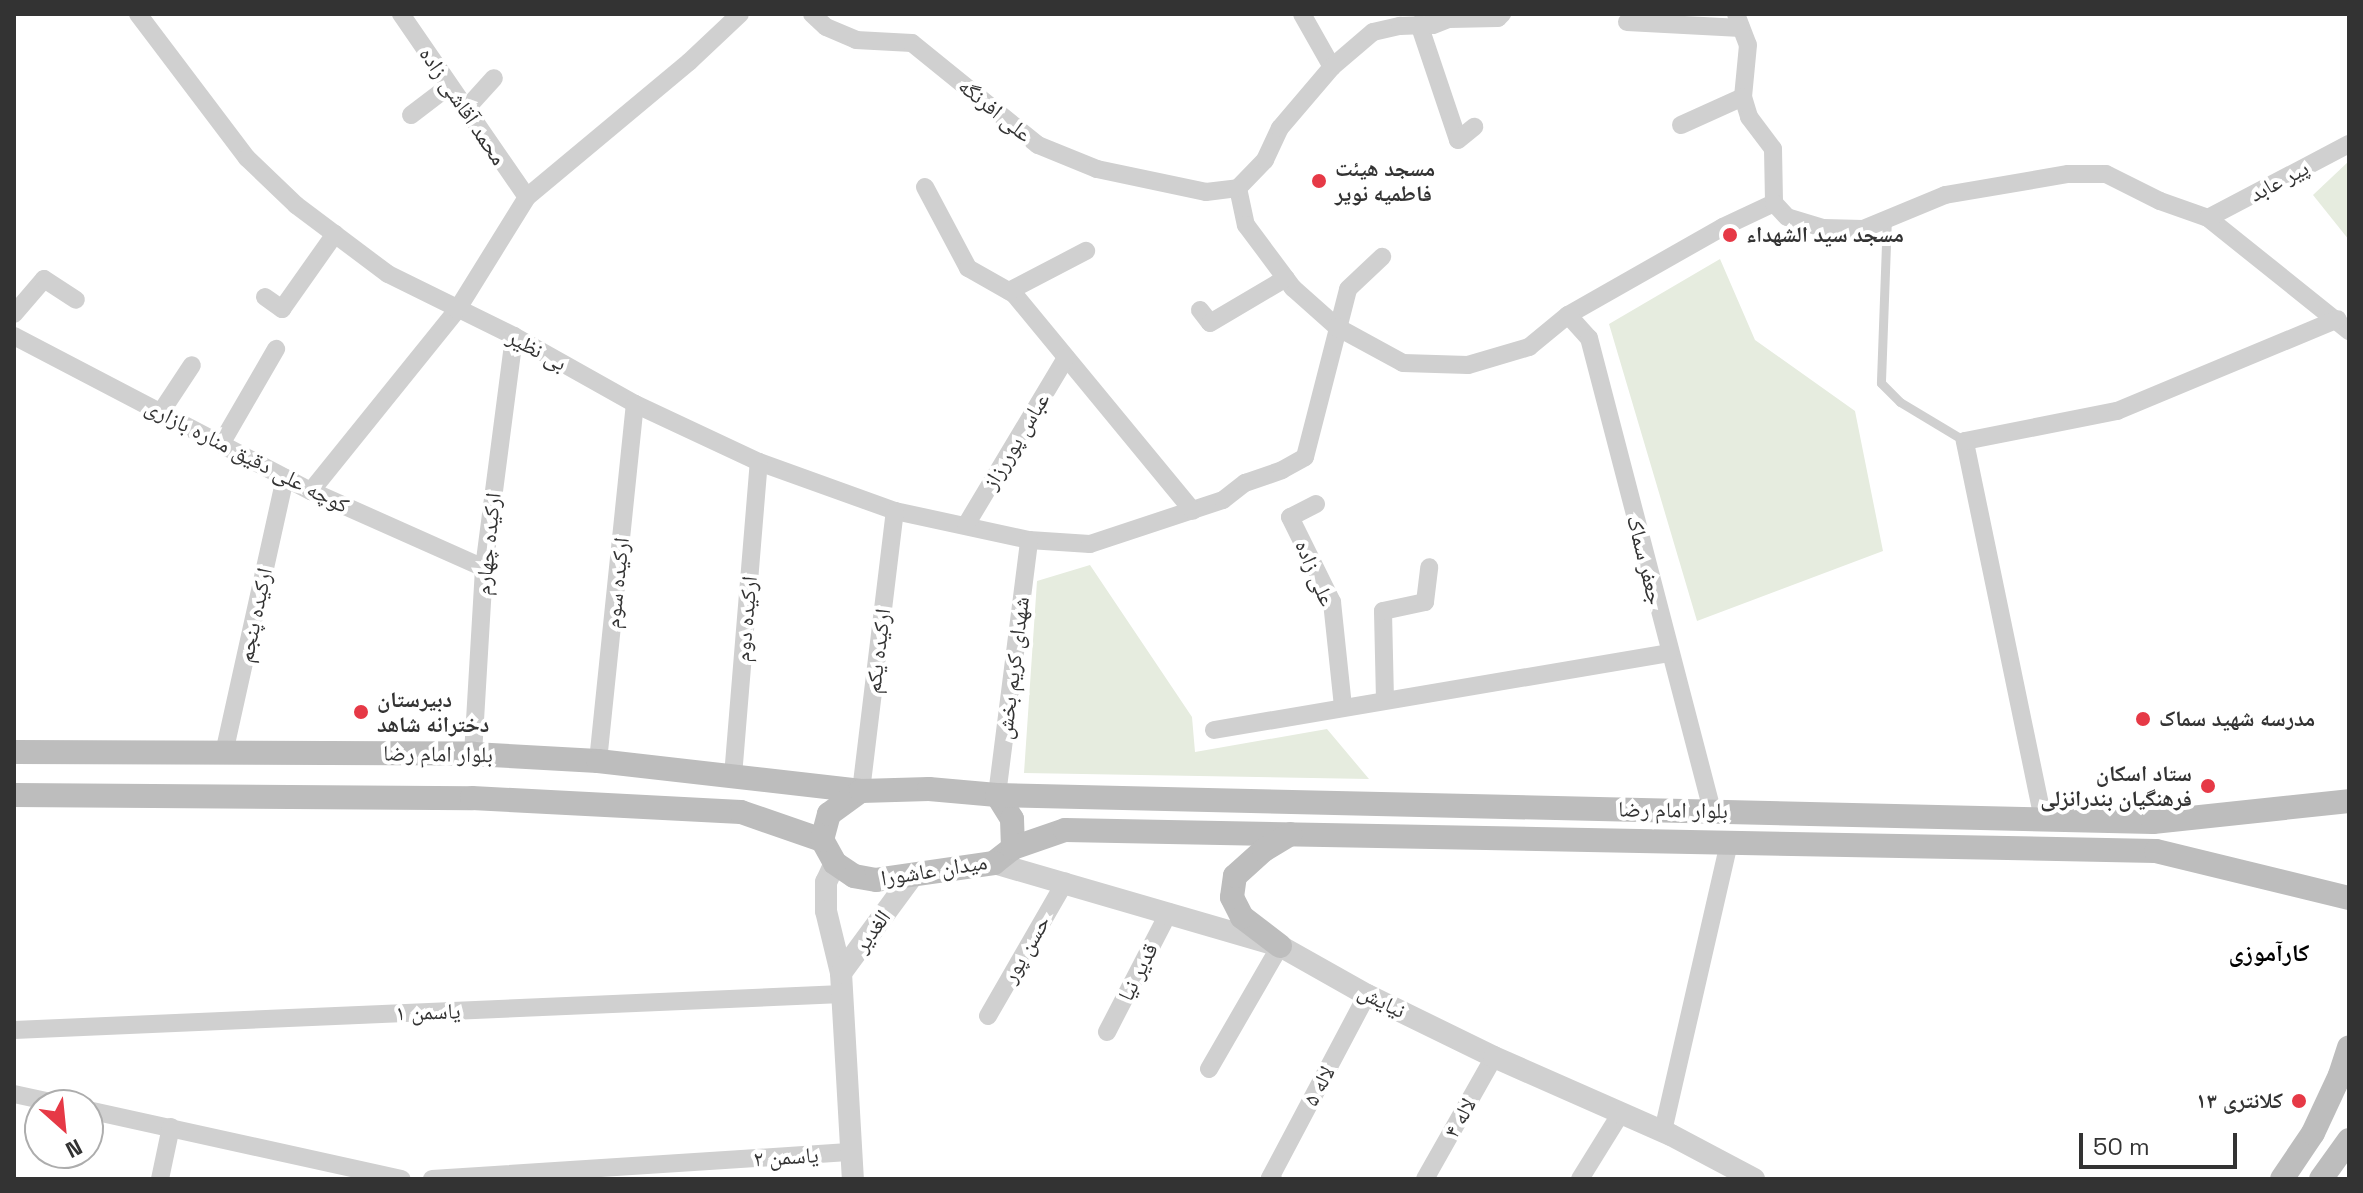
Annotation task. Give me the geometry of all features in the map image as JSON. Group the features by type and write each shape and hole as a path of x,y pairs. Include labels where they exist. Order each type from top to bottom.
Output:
{"main road":[{"name":"بلوار امام رضا","path":"14,752 473,754 598,761 861,791"},
{"path":"835,863 822,840 829,814 861,791 929,789 997,795"},
{"name":"بلوار امام رضا","path":"14,795 472,798 725,811 754,816 822,840"},
{"name":"بلوار امام رضا","path":"997,795 2153,822 2349,801"},
{"name":"میدان عاشورا","path":"835,863 854,876 876,880 1004,855 1012,819 997,795"},
{"name":"بلوار امام رضا","path":"1004,855 1065,830 2156,851 2349,898"},
{"path":"1280,946 1242,917 1232,897 1235,876 1264,850 1291,834"},
{"path":"2282,1179 2313,1133 2340,1075 2349,1047"},
{"path":"2321,1179 2349,1140"}],"street":[{"name":"بی نظیر","path":"138,14 247,158 296,205 388,274 514,336 635,404 759,462 895,511 1029,540 1090,544 1223,500 1245,483 1282,470 1305,457 1337,327"},
{"name":"محمد آقاشی زاده","path":"401,14 527,197"},
{"path":"311,491 457,310 527,197 740,14"},
{"name":"علی افرنگه","path":"812,14 826,27 856,40 912,43 1038,145 1067,157 1097,169 1206,192 1238,188"},
{"path":"1302,14 1332,67"},
{"path":"1502,14 1498,18 1462,17 1419,24 1384,22 1332,67 1280,128 1265,160 1238,188 1246,225 1286,278 1337,327 1403,363 1468,365 1529,347 1568,315 1723,227 1774,203"},
{"path":"1627,22 1738,21 1748,45 1743,97 1749,117 1773,149 1774,203 1787,217 1823,228 1863,229 1945,195 2039,177 2106,174 2160,201 2208,218 2269,270 2344,325"},
{"path":"1419,24 1458,140 1474,127"},
{"path":"465,110 494,78"},
{"path":"411,115 449,86"},
{"path":"1681,125 1743,97"},
{"name":"پیر عابد","path":"2208,218 2349,144"},
{"path":"925,187 968,268 1009,291 1193,511"},
{"path":"265,297 282,309 335,234"},
{"path":"1009,291 1086,251"},
{"path":"1337,327 1348,289 1382,257"},
{"path":"1200,310 1210,323 1286,278"},
{"path":"14,314 44,279 76,300"},
{"name":"جعفر سماک","path":"1568,315 1589,338 1712,811"},
{"path":"2043,819 1965,441 2117,411 2344,325"},
{"name":"کوچه علی دقیق مناره بازاری","path":"14,336 311,491 484,568"},
{"name":"ارکیده چهارم","path":"473,754 484,568 514,336"},
{"path":"221,444 276,349"},
{"name":"عباس پوررزاز","path":"966,525 1066,358"},
{"path":"161,412 192,365"},
{"name":"ارکیده سوم","path":"598,761 635,404"},
{"name":"ارکیده دوم","path":"733,776 759,462"},
{"name":"ارکیده پنجم","path":"224,753 285,478"},
{"name":"علی زاده","path":"1316,504 1290,517 1332,602 1343,707"},
{"name":"ارکیده یکم","path":"861,791 895,511"},
{"name":"شهدای کریم بخش","path":"997,795 1029,540"},
{"path":"1385,700 1383,611 1425,602 1429,567"},
{"path":"1214,730 1669,653"},
{"path":"1663,1131 1729,843"},
{"name":"نیایش","path":"1004,855 1065,882 1280,946 1367,995 1494,1057 1663,1131 1742,1176"},
{"name":"الغدیر","path":"835,863 826,882 826,911 841,984"},
{"name":"الغدیر","path":"841,984 913,875"},
{"name":"حسن پور","path":"988,1016 1065,882"},
{"name":"قدیر نیا","path":"1107,1032 1169,912"},
{"path":"1209,1069 1280,946"},
{"path":"841,984 853,1179"},
{"name":"یاسمن ۱","path":"14,1030 841,984"},
{"name":"لاله ۵","path":"1272,1178 1367,995"},
{"name":"لاله ۴","path":"1425,1179 1494,1057"},
{"path":"104,1113 402,1179"},
{"path":"1580,1179 1621,1113"},
{"path":"160,1179 171,1127"},
{"name":"یاسمن ۲","path":"432,1179 852,1152"}],"lane":[{"path":"1887,217 1881,383 1900,402 1965,441"}],"shaded area":[{"path":"2349,161 2349,240 2313,195"},
{"path":"1720,259 1755,340 1855,411 1883,551 1697,621 1609,324"},
{"path":"1090,565 1192,717 1195,752 1327,729 1369,779 1024,773 1037,581"}],"place":[{"name":"مسجد هیئت فاطمیه نویر","path":"1319,181"},
{"name":"مسجد سید الشهداء","path":"1730,235"},
{"name":"دبیرستان دخترانه شاهد","path":"361,712"},
{"name":"مدرسه شهید سماک","path":"2143,719"},
{"name":"ستاد اسکان فرهنگیان بندرانزلی","path":"2208,786"},
{"name":"کلانتری ۱۳","path":"2299,1101"}],"district":[{"name":"کارآموزی","path":"2269,953"}]}
